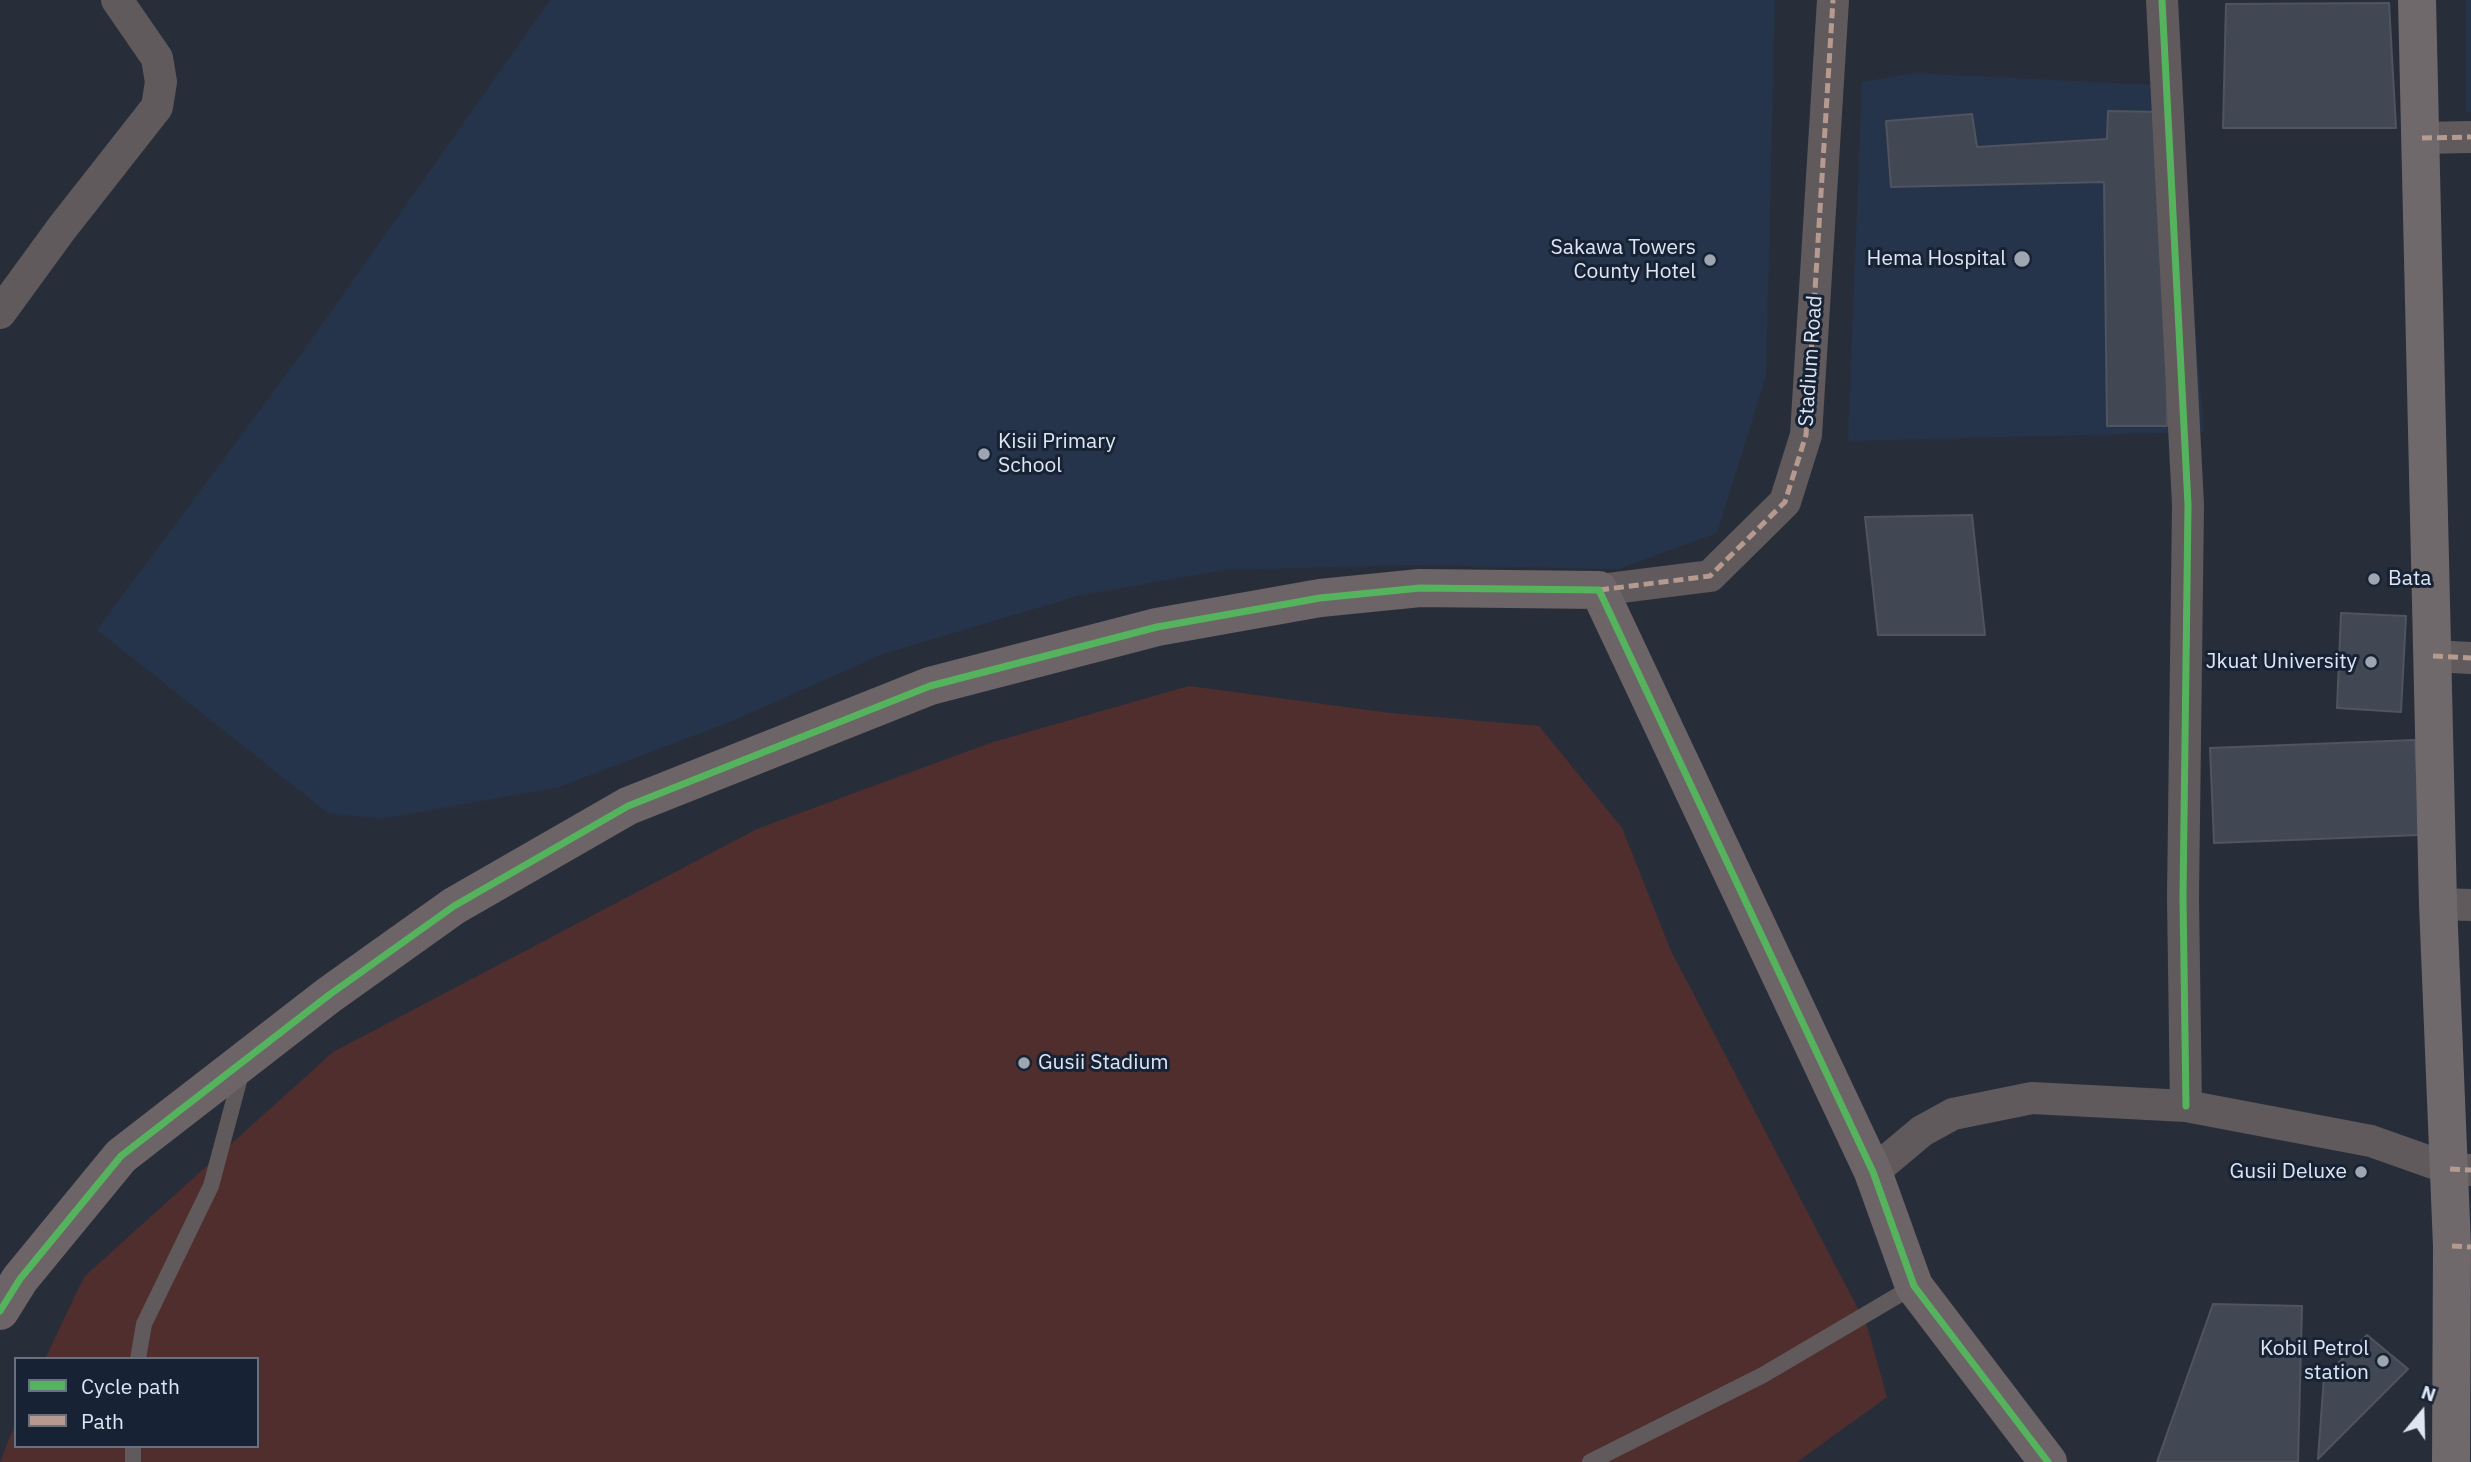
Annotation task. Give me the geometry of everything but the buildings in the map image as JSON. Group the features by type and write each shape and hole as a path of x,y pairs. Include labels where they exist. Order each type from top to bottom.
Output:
{"highway":[{"path":"2417,0 2433,656 2454,904 2461,1170 2462,1246 2451,1462"}],"street":[{"path":"0,313 62,228 157,107 161,82 157,58 117,0"},
{"name":"Stadium Road","path":"1599,590 1710,576 1784,502 1806,435 1833,0"},
{"path":"2162,0 2188,505 2183,897 2186,1106"},
{"path":"2422,138 2471,138"},
{"path":"0,1311 20,1279 121,1157 329,995 454,906 628,806 930,686 1157,627 1320,598 1420,588 1599,590 1873,1172 1914,1286 2048,1462"},
{"path":"2433,656 2471,658"},
{"path":"1873,1172 1922,1131 1953,1114 2032,1098 2186,1106 2393,1146 2461,1170"}],"lane":[{"path":"138,1357 144,1324 211,1186 244,1063"},
{"path":"1590,1462 1763,1375 1914,1286"}],"shaded area":[{"name":"Kisii Primary School","path":"550,0 1775,0 1766,376 1717,533 1618,569 1410,565 1226,570 1081,595 883,654 732,721 559,787 381,819 328,813 97,630 297,360"},
{"path":"2466,0 2471,0 2471,112 2466,112"},
{"name":"Hema Hospital","path":"1913,73 2175,86 2204,432 1848,441 1862,82"},
{"name":"Gusii Stadium","path":"1189,686 1390,713 1539,726 1622,828 1671,951 1867,1326 1887,1397 1797,1462 0,1462 14,1427 14,1448 259,1448 259,1357 46,1357 84,1277 333,1052 757,829 990,743"}],"marked path":[{"path":"1599,590 1710,576 1785,502 1806,435 1833,0"},
{"path":"2422,138 2471,137"},
{"path":"2433,656 2471,658"},
{"path":"2450,1169 2471,1170"},
{"path":"2452,1246 2471,1247"}],"cycle path":[{"path":"2162,0 2188,505 2183,897 2186,1106"},
{"path":"0,1311 20,1279 121,1156 329,995 454,906 628,806 930,686 1157,627 1320,598 1420,588 1599,590 1873,1172 1914,1286 2048,1462"}],"place":[{"name":"Hema Hospital","path":"2022,259"},
{"name":"Sakawa Towers County Hotel","path":"1710,260"},
{"name":"Kisii Primary School","path":"984,454"},
{"name":"Bata","path":"2374,579"},
{"name":"Jkuat University","path":"2371,662"},
{"name":"Gusii Stadium","path":"1024,1063"},
{"name":"Gusii Deluxe","path":"2361,1172"},
{"name":"Kobil Petrol station","path":"2383,1361"}]}
